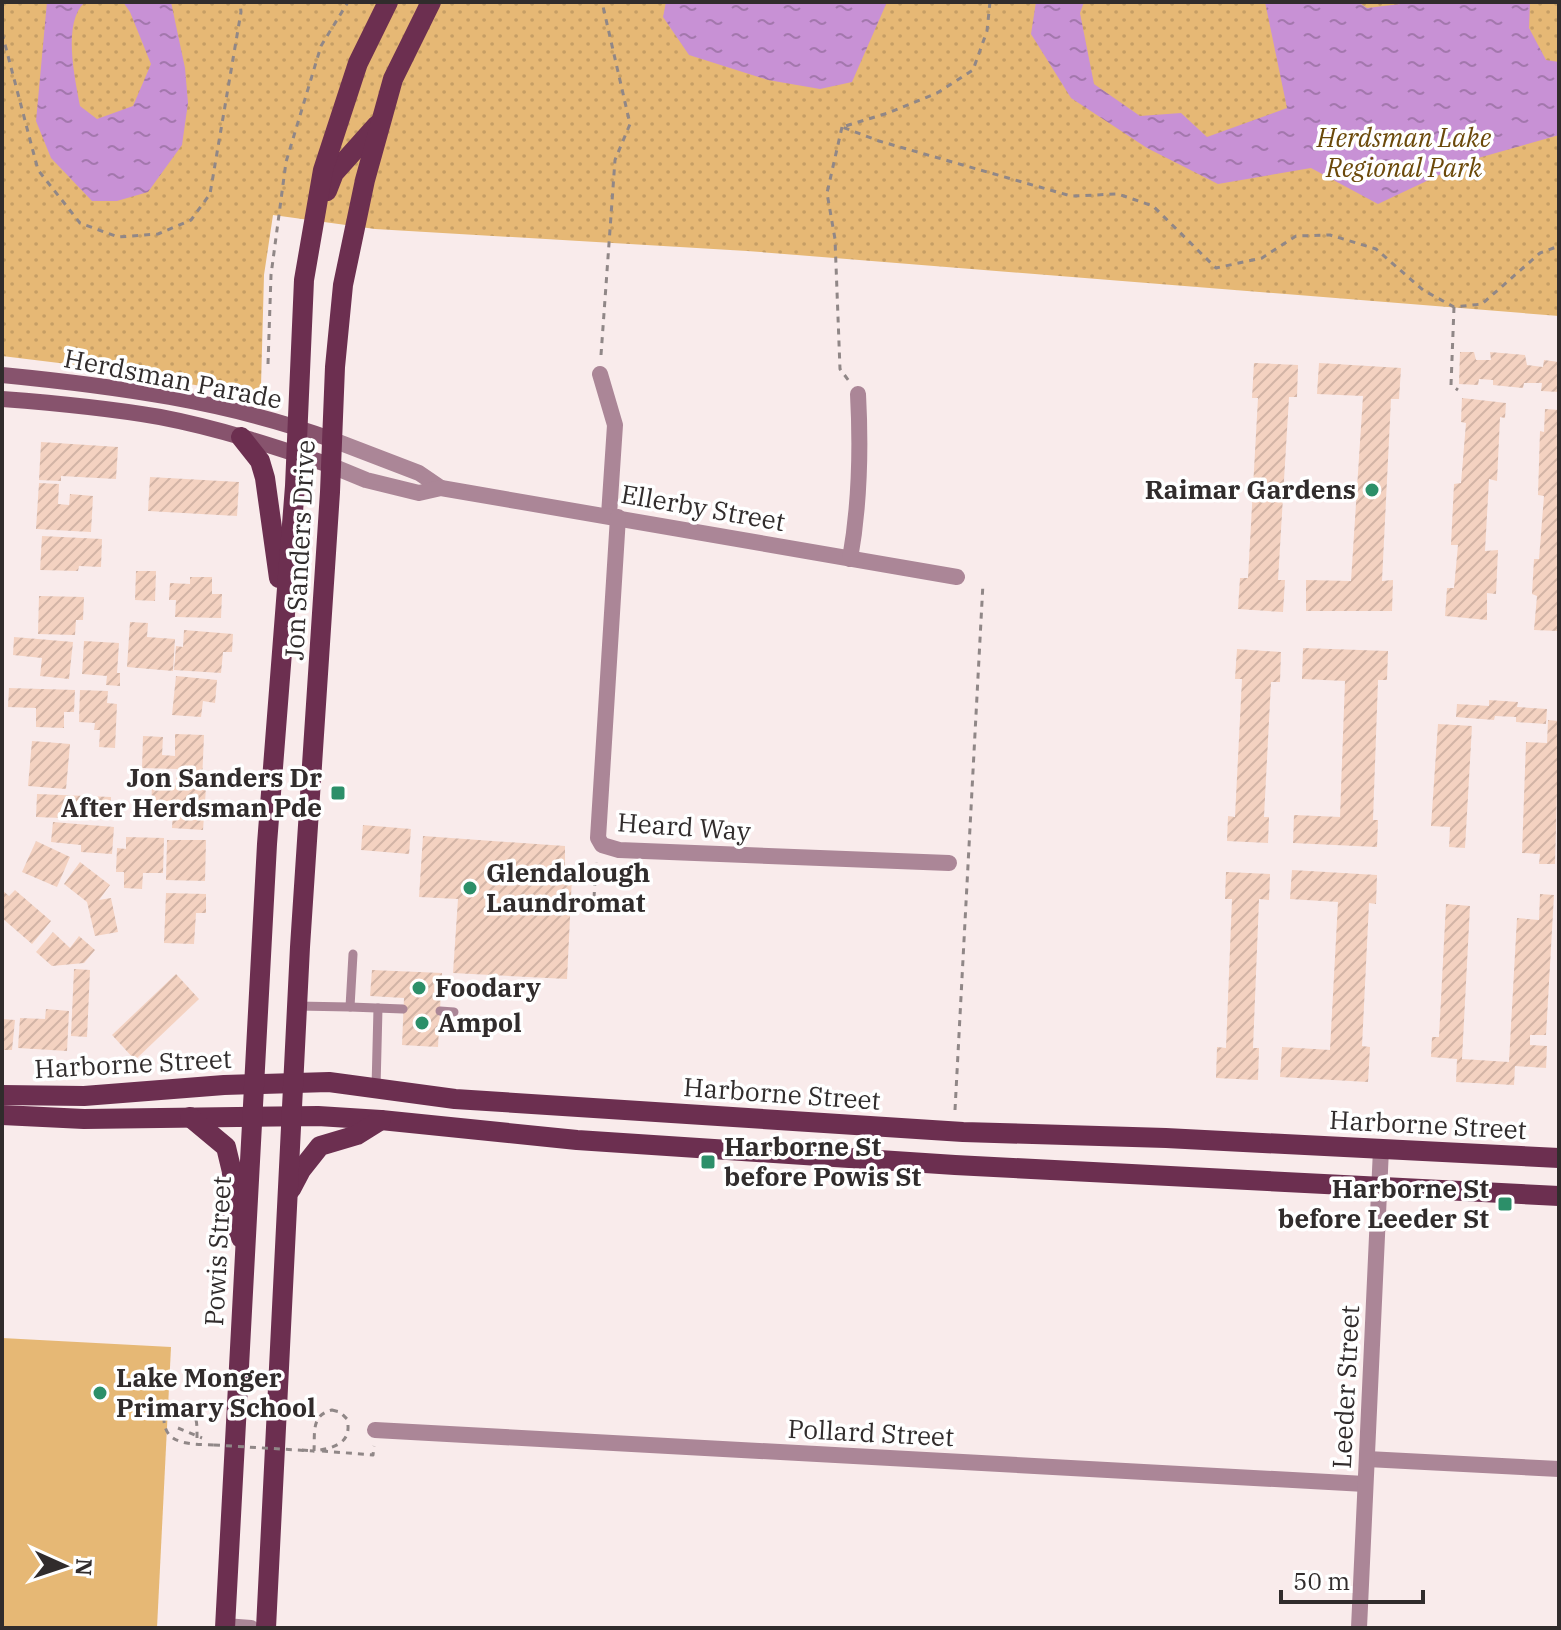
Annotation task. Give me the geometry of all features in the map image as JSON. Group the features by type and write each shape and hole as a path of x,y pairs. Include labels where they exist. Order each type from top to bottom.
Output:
{"main road":[{"name":"Jon Sanders Drive","path":"252,1116 267,844 296,454 304,280 323,170 358,63 388,2"},
{"name":"Jon Sanders Drive","path":"292,1116 332,466 335,367 343,285 379,122 393,79 431,2"},
{"path":"315,220 334,173 379,122"},
{"name":"Herdsman Parade","path":"2,375 115,387 296,427 333,440"},
{"name":"Herdsman Parade","path":"2,399 113,409 164,418 241,437 332,466"},
{"path":"241,437 260,461 265,478 285,617"},
{"name":"Harborne Street","path":"2,1095 84,1096 329,1082 455,1099 963,1132 1166,1138 1559,1158"},
{"name":"Harborne Street","path":"2,1115 84,1119 292,1116 381,1120 577,1140 1165,1176 1559,1196"},
{"name":"Powis Street","path":"225,1627 252,1116"},
{"path":"266,1628 292,1116"},
{"path":"190,1117 226,1147 232,1172 230,1208 245,1250"},
{"path":"288,1196 301,1170 320,1146 357,1135 381,1120"},
{"path":"1165,1176 1166,1138"}],"street":[{"name":"Heard Way","path":"600,374 615,425 614,516 598,838 607,848 619,850 949,863"},
{"path":"850,559 860,476 858,394"},
{"name":"Ellerby Street","path":"333,440 419,473 441,488"},
{"name":"Ellerby Street","path":"332,466 366,480 419,493 441,488 957,577"},
{"name":"Leeder Street","path":"1359,1628 1381,1149"},
{"name":"Pollard Street","path":"375,1430 1365,1484"},
{"path":"1367,1459 1559,1469"},
{"path":"225,1627 251,1628"}],"lane":[{"path":"350,1007 353,954"},
{"path":"297,1006 403,1009"},
{"path":"376,1088 378,1008"},
{"path":"440,1011 454,1012"}],"path":[{"path":"2,33 38,170 80,223 118,237 158,234 191,220 210,194 241,12 240,2"},
{"path":"268,364 271,275 286,162 321,46 348,2"},
{"path":"600,374 615,160 630,124 602,2"},
{"path":"842,127 937,93 973,70 987,31 990,2"},
{"path":"2,56 8,53"},
{"path":"842,127 879,141 1071,196 1118,194 1153,206 1216,268 1262,258 1296,236 1330,235 1376,249 1423,290 1454,307 1482,304 1540,253 1559,246"},
{"path":"842,127 827,193 835,239 840,369 858,394"},
{"path":"1454,307 1451,385 1458,390"},
{"path":"955,1111 983,583"},
{"path":"594,898 598,838"},
{"path":"178,1428 199,1438 193,1411 183,1406 171,1409 164,1420 165,1431 174,1440 373,1455 375,1430"},
{"path":"302,1450 314,1451 335,1448 342,1443 349,1427 347,1419 340,1412 323,1412 316,1420 314,1451"}],"green space":[{"name":"Herdsman Lake Regional Park","path":"2,2 1559,2 1559,316 747,251 375,229 273,215 264,275 261,386 248,395 116,370 2,356"},
{"path":"2,1338 171,1347 157,1628 2,1628"}],"water":[{"path":"47,2 85,2 74,23 73,66 80,106 97,119 133,106 151,64 123,2 171,2 185,68 188,103 182,145 148,192 117,201 92,201 51,158 36,121"},
{"path":"666,2 887,2 852,82 820,89 768,80 689,55 663,17"},
{"path":"1036,2 1084,2 1080,13 1094,84 1140,116 1181,113 1207,137 1287,108 1265,2 1358,2 1367,8 1417,2 1530,2 1529,28 1546,60 1559,62 1559,135 1471,160 1378,204 1311,168 1218,184 1147,148 1071,98 1031,34"}],"building":[{"path":"1460,352 1474,352 1476,360 1491,360 1490,352 1525,355 1527,365 1543,367 1544,360 1559,362 1559,392 1541,391 1542,383 1524,383 1523,388 1493,385 1493,380 1479,379 1478,385 1459,384"},
{"path":"1254,363 1298,365 1297,397 1289,397 1278,580 1285,580 1283,612 1238,609 1240,578 1248,578 1258,398 1252,398"},
{"name":"Raimar Gardens","path":"1319,363 1401,368 1399,399 1391,399 1382,581 1393,580 1392,611 1306,611 1306,580 1351,581 1363,396 1317,394"},
{"path":"1462,398 1506,403 1505,418 1500,417 1497,481 1489,479 1485,551 1498,550 1496,594 1487,593 1487,620 1445,616 1447,588 1454,588 1458,545 1451,545 1454,484 1461,483 1466,423 1461,422"},
{"path":"1545,409 1559,410 1559,631 1534,630 1537,596 1532,594 1534,559 1539,559 1544,496 1538,495 1540,431 1544,432"},
{"path":"41,442 118,447 116,479 61,476 61,481 39,480"},
{"path":"150,477 239,482 237,516 148,511"},
{"path":"39,483 59,484 58,504 69,505 70,494 93,496 91,532 36,529"},
{"path":"42,536 102,539 101,567 79,566 78,571 40,570"},
{"path":"136,571 156,571 155,601 135,600"},
{"path":"190,577 212,577 212,594 222,594 221,618 175,617 176,600 169,600 170,583 190,584"},
{"path":"39,596 84,597 83,620 76,620 75,635 38,634"},
{"path":"130,622 148,623 147,637 175,639 173,671 127,667"},
{"path":"184,630 233,634 232,652 223,652 221,673 174,670 176,646 183,647"},
{"path":"14,637 73,642 69,679 40,676 42,658 13,655"},
{"path":"84,641 119,643 117,673 120,673 120,686 106,685 107,676 82,674"},
{"path":"1303,648 1388,651 1387,680 1378,680 1373,820 1378,820 1377,847 1293,843 1294,815 1340,817 1345,681 1302,679"},
{"path":"1237,649 1281,652 1280,682 1271,682 1264,817 1269,817 1268,843 1227,841 1228,816 1235,817 1242,679 1235,679"},
{"path":"176,676 217,680 215,703 203,701 201,717 172,715"},
{"path":"9,688 75,690 74,712 64,712 64,728 36,727 36,708 8,707"},
{"path":"80,690 108,691 107,703 117,704 115,748 99,747 100,730 94,730 95,723 79,722"},
{"path":"1489,700 1518,702 1517,707 1547,709 1546,724 1516,722 1516,717 1495,716 1494,720 1456,717 1457,704 1489,706"},
{"path":"1548,720 1559,721 1555,864 1539,864 1540,854 1522,853 1526,742 1547,743"},
{"path":"1438,724 1472,726 1465,848 1449,847 1450,827 1431,826"},
{"path":"175,734 204,735 202,782 176,781 177,769 142,768 143,736 163,737 162,755 175,756"},
{"path":"32,741 70,744 66,789 28,786"},
{"path":"152,784 206,788 203,830 172,828 173,812 151,810"},
{"path":"37,794 111,797 110,820 36,817"},
{"path":"53,822 114,827 112,854 81,852 81,845 51,842"},
{"path":"363,825 411,829 409,854 361,850"},
{"path":"423,836 565,846 565,876 572,876 567,979 453,973 458,899 419,897"},
{"path":"126,837 164,838 163,873 143,873 142,889 124,888 124,872 116,872 117,848 126,849"},
{"path":"167,840 206,840 205,881 166,880"},
{"path":"36,841 70,857 57,887 22,872"},
{"path":"80,862 110,885 99,900 111,898 118,932 95,936 87,902 64,884"},
{"path":"1292,870 1377,875 1376,904 1369,903 1362,1046 1370,1047 1368,1082 1280,1077 1282,1047 1330,1050 1338,902 1290,899"},
{"path":"1226,872 1270,874 1269,900 1259,899 1253,1048 1259,1048 1258,1080 1216,1078 1217,1047 1226,1048 1232,899 1225,899"},
{"path":"2,890 9,896 15,890 51,921 32,944 2,918"},
{"path":"166,893 206,894 206,913 196,913 194,944 164,943"},
{"path":"1540,894 1554,895 1546,1035 1530,1035 1530,1045 1547,1046 1546,1068 1515,1066 1514,1085 1456,1082 1457,1059 1431,1057 1432,1037 1439,1037 1446,904 1470,906 1462,1059 1509,1062 1517,918 1539,920"},
{"path":"53,932 70,948 79,936 95,950 84,963 52,966 36,952"},
{"path":"74,969 90,970 87,1037 71,1036"},
{"path":"372,970 442,973 438,1047 402,1045 404,998 370,996"},
{"path":"176,974 199,999 135,1060 112,1035"},
{"path":"46,1009 69,1011 67,1051 18,1048 20,1018 45,1019"},
{"path":"2,1019 15,1020 12,1050 2,1050"}],"place":[{"name":"Raimar Gardens","path":"1372,490"},
{"name":"Jon Sanders Dr After Herdsman Pde","path":"338,793"},
{"name":"Glendalough Laundromat","path":"470,888"},
{"name":"Foodary","path":"419,988"},
{"name":"Ampol","path":"422,1023"},
{"name":"Harborne St before Powis St","path":"708,1162"},
{"name":"Harborne St before Leeder St","path":"1505,1204"},
{"name":"Lake Monger Primary School","path":"100,1393"}]}
